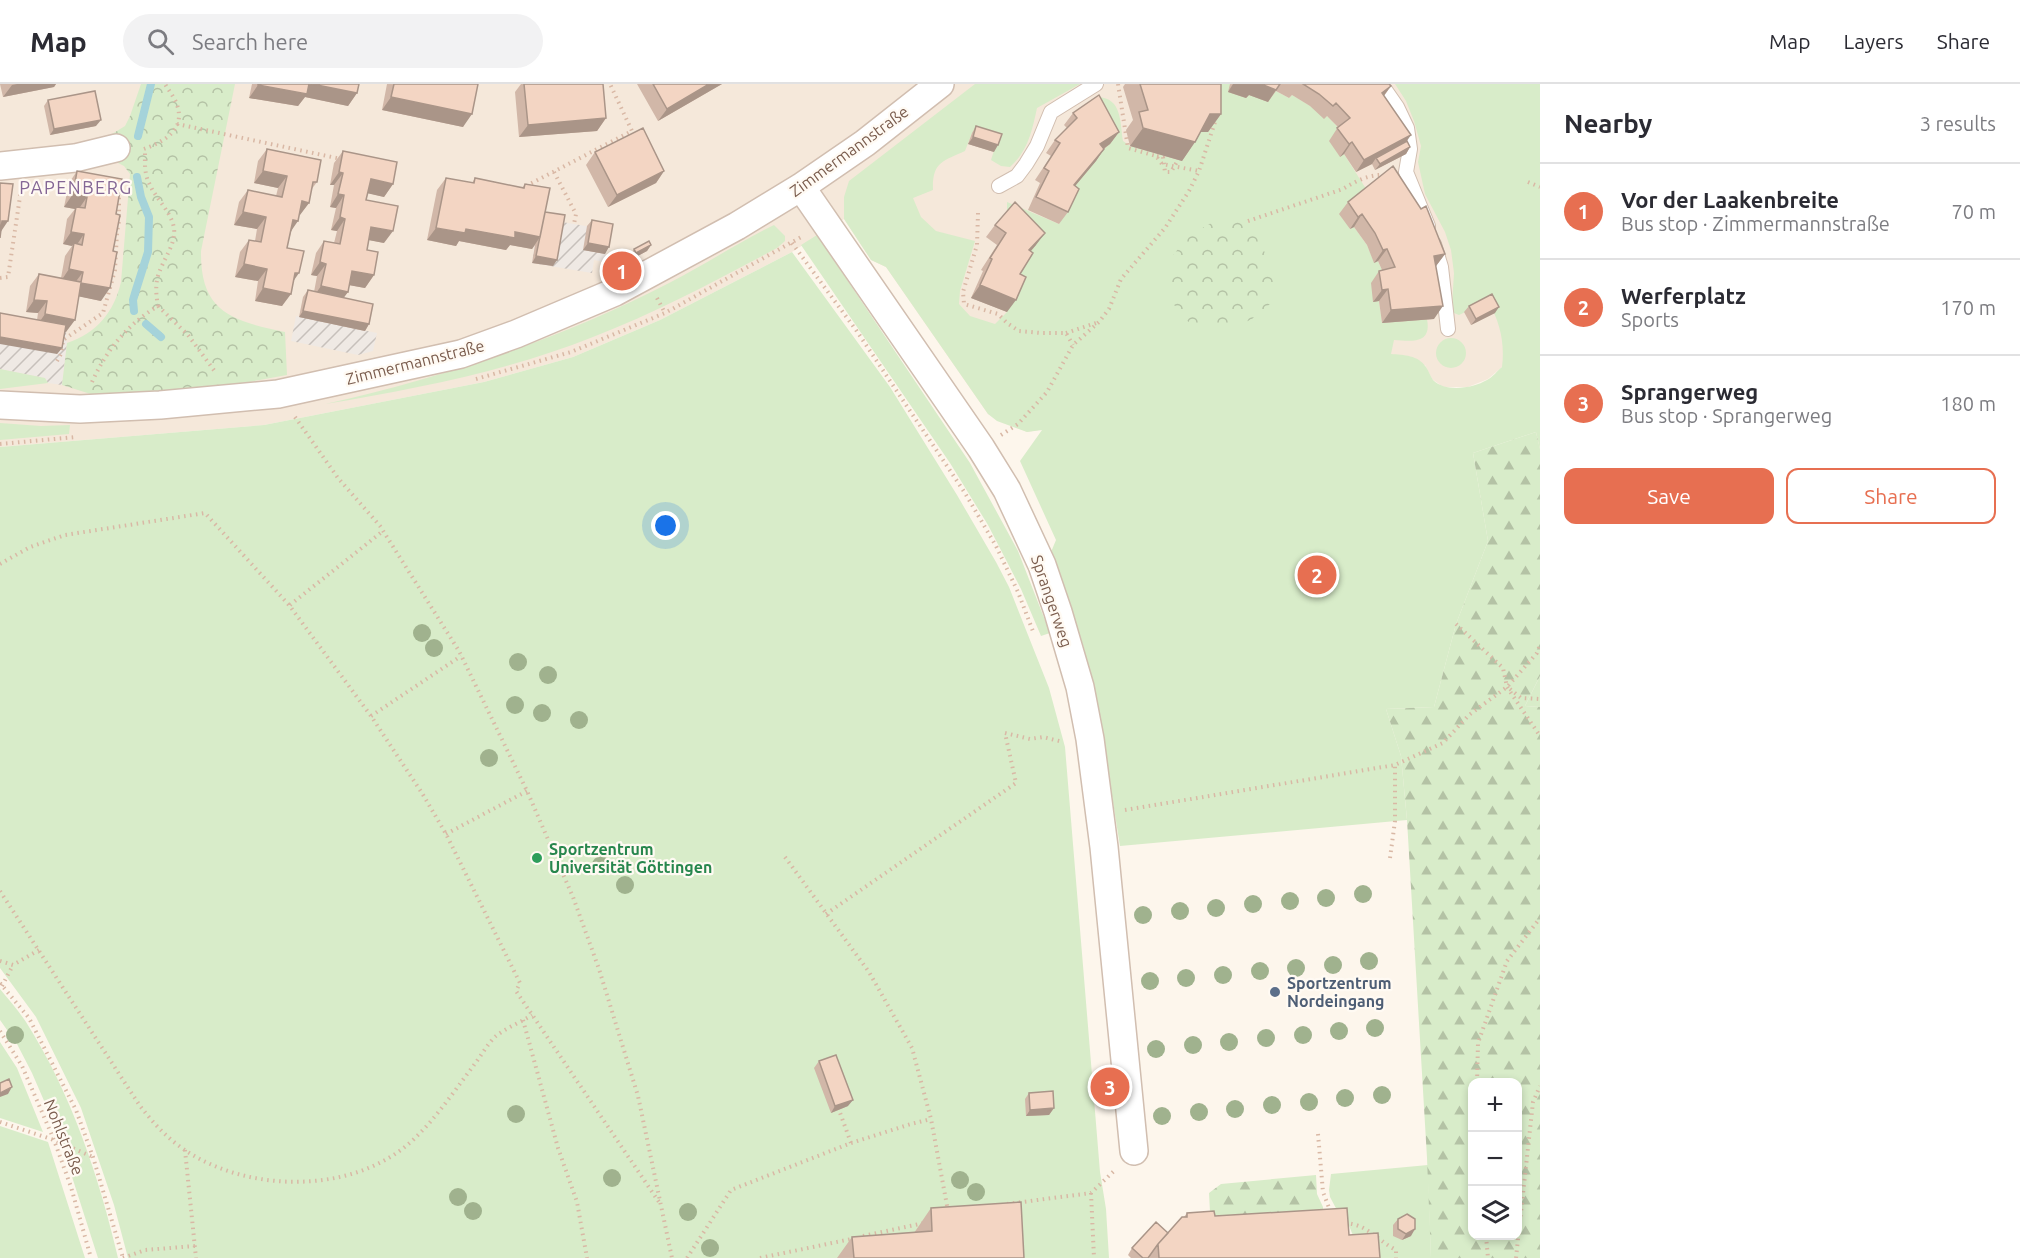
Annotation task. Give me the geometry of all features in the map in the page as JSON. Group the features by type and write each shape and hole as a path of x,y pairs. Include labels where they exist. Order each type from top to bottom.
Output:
{"street":[{"name":"Zimmermannstraße","path":"0,405 80,409 160,405 278,394 461,354 516,334 615,292 646,276 801,188 865,143 940,84"},
{"path":"0,166 75,158 116,148"},
{"name":"Sprangerweg","path":"801,188 981,448 1007,490 1041,564 1074,668 1090,739 1101,814 1134,1151"}],"lane":[{"path":"999,186 1017,176 1026,164 1037,146 1051,112 1096,84"},
{"path":"1381,84 1397,107 1407,128 1410,149 1406,172 1432,236 1441,267 1448,328"}],"path":[{"path":"116,148 144,150 174,132 177,124 177,105 165,84"},
{"path":"522,188 632,131 610,84"},
{"path":"1119,84 1128,148 1163,157 1165,172 1171,172 1178,160"},
{"path":"981,448 1018,424 1047,392 1073,345 1099,322 1109,309 1121,279 1165,228 1189,191 1217,114"},
{"path":"177,124 344,159"},
{"path":"144,150 149,184 161,201 174,227 174,239 158,274 156,291 158,306 188,335 216,373 227,399"},
{"path":"1156,156 1162,164 1198,171"},
{"path":"554,172 576,214 574,224"},
{"path":"1248,221 1343,189 1374,174 1390,176 1406,172"},
{"path":"1528,182 1540,187"},
{"path":"57,361 61,354 63,340 103,312 115,270 119,188"},
{"path":"0,278 8,277 21,190"},
{"path":"978,213 977,245 963,292 964,304 998,314 1019,331 1066,333 1099,322"},
{"path":"792,243 856,330 965,493 996,546 1018,592 1035,636"},
{"path":"80,409 96,372 125,330 138,318 158,306"},
{"path":"1066,333 1073,345"},
{"path":"278,394 338,478 368,510 383,531 462,656 527,791 573,897 599,969 638,1095 672,1258"},
{"path":"0,564 30,547 65,535 205,513 290,605 371,716 422,794 446,834 520,983 516,991"},
{"path":"290,605 383,531"},
{"path":"1456,624 1503,669 1507,687 1540,736"},
{"path":"1101,814 1395,765 1443,743 1469,715 1507,687 1537,653 1540,645"},
{"path":"371,716 462,656"},
{"path":"1507,687 1521,698 1540,699"},
{"path":"826,914 1016,783 1005,733 1030,739 1043,737 1061,742 1090,739"},
{"path":"1390,858 1395,821 1395,765"},
{"path":"446,834 527,791"},
{"path":"784,857 869,972 912,1048 931,1119 949,1218"},
{"path":"0,891 140,1106 167,1137 195,1156 237,1174 276,1182 312,1181 351,1174 381,1161 411,1141 432,1121 496,1036 532,1015"},
{"path":"1477,1078 1479,1043 1507,961 1540,918"},
{"path":"39,950 13,965 1,984 29,1018 76,1110 93,1157 123,1258 145,1250 195,1246"},
{"path":"0,961 13,965"},
{"path":"513,986 661,1205"},
{"path":"523,1020 558,1148 578,1202 587,1258"},
{"name":"Nohlstraße","path":"0,1031 22,1066 54,1140 71,1187 91,1258"},
{"path":"1516,1258 1533,1102 1540,1086"},
{"path":"839,1110 851,1143"},
{"path":"687,1258 731,1190 851,1143 931,1119"},
{"path":"0,1122 54,1140 93,1157"},
{"path":"1318,1134 1323,1192 1336,1222 1356,1223 1370,1231 1396,1250 1396,1258"},
{"path":"185,1149 196,1258"},
{"path":"1004,1205 1091,1193 1134,1151"},
{"path":"1091,1193 1094,1258"},
{"path":"1015,1202 1016,1213"},
{"path":"760,1258 926,1223"},
{"path":"1486,1240 1488,1258"}],"shaded area":[{"path":"0,84 1540,84 1540,449 1536,432 1502,367 1488,379 1468,387 1443,387 1432,379 1425,365 1027,432 988,414 886,267 871,260 844,219 792,252 660,320 573,357 484,382 264,425 0,447"},
{"path":"539,218 609,230 604,262 594,260 592,273 532,263"},
{"path":"296,316 377,333 373,351 358,355 291,341"},
{"path":"0,320 66,332 67,343 62,385 48,383 45,378 0,369"}],"green space":[{"path":"141,84 235,84 201,251 202,272 206,288 213,301 223,310 249,323 285,332 287,375 211,389 97,396 62,385 67,343 78,339 103,320 114,303 121,282 130,174 124,166 114,161 112,134 125,126"},
{"path":"975,84 1080,84 1037,108 1025,147 1010,167 1001,166 991,160 997,141 972,133 965,151 945,160 937,168 934,174 933,190 913,198 921,217 936,231 975,241 960,291 959,304 970,316 995,324 1007,312 1007,202 1059,224 1098,97 1106,98 1116,106 1123,141 1130,146 1182,161 1208,84 1230,84 1248,95 1274,90 1289,98 1292,95 1327,116 1341,130 1340,156 1344,154 1368,192 1349,229 1354,227 1367,245 1374,262 1378,261 1386,279 1379,301 1382,323 1427,319 1428,327 1423,337 1413,341 1394,340 1391,354 1415,358 1423,363 1438,384 1460,388 1487,380 1502,367 1501,333 1488,301 1459,315 1454,313 1452,305 1454,273 1451,250 1445,232 1425,194 1418,162 1421,146 1406,101 1395,84 1540,84 1540,449 1536,432 1473,453 1488,541 1456,624 1434,707 1386,709 1401,756 1407,820 1120,846 1101,727 1084,648 1051,552 1056,540 1020,461 1042,430 1027,432 997,421 988,414 886,267 871,260 844,219 844,197 849,181"},
{"path":"1235,219 1248,221 1257,230 1272,274 1274,288 1270,304 1252,319 1235,327 1199,328 1184,319 1170,299 1168,281 1172,257 1187,237 1211,223"},
{"path":"774,225 785,236 785,241 777,248 664,306 593,337 528,360 461,378 325,404 458,369 545,339 630,302"},
{"path":"817,235 970,463 1018,551 1050,633 1041,636 1021,589 988,525 950,463 801,245"},
{"name":"Sportzentrum Universität Göttingen","path":"792,252 890,387 957,495 1009,587 1049,688 1065,747 1109,1258 128,1258 114,1205 81,1108 36,1017 0,968 0,447 264,425 484,382 573,357 660,320"},
{"path":"1451,338 1457,339 1465,347 1465,359 1457,367 1451,368 1445,367 1437,359 1436,353 1437,347 1445,339"},
{"path":"0,369 45,378 48,383 0,389"},
{"path":"0,423 41,426 70,425 69,434 0,440"},
{"path":"1536,432 1540,449 1540,676 1525,706 1540,707 1540,1258 1431,1258 1407,820 1401,756 1386,709 1434,707 1456,624 1488,541 1473,453"},
{"path":"1540,676 1540,707 1525,706"},
{"path":"0,989 26,1022 57,1077 70,1106 102,1197 118,1258 98,1258 58,1133 32,1073 17,1044 0,1020"},
{"path":"0,1042 17,1068 43,1132 0,1118"},
{"path":"0,1126 48,1142 85,1258 0,1258"},
{"path":"1428,1165 1431,1258 1362,1258 1346,1218 1339,1214 1330,1197 1331,1174"},
{"path":"1316,1175 1317,1194 1323,1207 1324,1231 1211,1231 1209,1193 1221,1184"}],"building":[{"path":"258,84 309,84 307,94"},
{"path":"312,84 359,84 357,93"},
{"path":"394,84 478,84 472,114 391,97"},
{"path":"524,84 603,84 606,118 528,125"},
{"path":"653,84 709,84 667,109"},
{"path":"1140,84 1221,84 1221,114 1210,114 1195,142 1143,128 1139,112 1148,110"},
{"path":"1261,84 1280,84 1276,90"},
{"path":"1303,84 1389,84 1391,86 1382,93 1411,135 1364,160 1352,142 1349,144 1337,128 1350,118 1336,103 1333,106"},
{"path":"95,91 101,120 54,129 48,100"},
{"path":"1099,95 1119,132 1100,144 1104,149 1074,185 1079,189 1068,212 1036,197 1049,171 1044,168 1060,143 1055,140 1077,118 1073,113"},
{"path":"976,126 1002,134 998,145 973,137"},
{"path":"643,128 664,171 617,195 595,152"},
{"path":"1407,141 1410,147 1380,164 1376,158"},
{"path":"267,149 321,160 317,182 313,182 309,203 302,201 298,221 293,220 287,248 304,251 299,273 295,273 291,294 263,288 267,269 244,264 249,240 261,242 266,217 243,212 248,190 282,197 287,176 263,171"},
{"path":"343,151 397,162 393,184 371,179 366,200 398,206 393,231 371,227 367,250 378,252 374,275 352,271 348,292 321,286 326,264 320,262 324,241 340,244 345,219 340,217 344,195 338,194 343,173 339,172"},
{"path":"1393,166 1421,209 1426,206 1445,254 1434,256 1443,306 1391,310 1388,289 1382,290 1379,271 1395,267 1387,249 1383,250 1362,214 1358,217 1348,202"},
{"path":"77,171 122,179 116,214 120,215 113,251 117,252 110,288 81,283 75,320 45,314 47,301 34,300 39,274 81,282 83,272 69,269 74,243 82,245 84,234 71,232 76,207 85,208 87,197 73,194"},
{"path":"446,178 474,183 475,178 524,188 525,184 550,188 540,237 515,232 515,238 466,229 465,233 436,228"},
{"path":"0,183 13,184 8,221 2,221 0,238"},
{"path":"1015,202 1045,233 1029,250 1033,253 1020,274 1026,277 1016,300 980,285 992,259 990,258 1006,233 995,225"},
{"path":"545,212 565,215 557,260 536,256"},
{"path":"592,220 613,224 609,247 588,243"},
{"path":"649,241 651,245 636,253 634,249"},
{"path":"308,290 373,304 369,324 303,311"},
{"path":"1492,294 1499,307 1476,319 1469,306"},
{"path":"0,313 66,325 62,348 0,337"},
{"path":"836,1055 853,1100 835,1106 819,1061"},
{"path":"9,1079 12,1087 0,1093 0,1083"},
{"path":"1053,1091 1054,1108 1030,1110 1029,1093"},
{"path":"1021,1202 1024,1258 854,1258 852,1237 932,1231 931,1208"},
{"path":"1347,1208 1349,1235 1378,1233 1380,1258 1159,1258 1158,1244 1182,1217 1187,1217 1187,1213 1214,1211 1215,1216"},
{"path":"1407,1214 1415,1219 1415,1229 1406,1234 1398,1229 1398,1219"},
{"path":"1156,1222 1168,1233 1148,1258 1143,1258 1132,1248"}],"waterway":[{"path":"138,136 151,84"},
{"path":"134,311 133,300 148,252 149,217 141,197 137,177"},
{"path":"146,324 161,337"}],"place":[{"name":"Vor der Laakenbreite","path":"622,271"},
{"name":"Werferplatz","path":"1317,575"},
{"name":"Sportzentrum Universität Göttingen","path":"537,858"},
{"name":"Sportzentrum Nordeingang","path":"1275,992"},
{"name":"Sprangerweg","path":"1110,1087"}],"district":[{"name":"PAPENBERG","path":"76,188"}]}
